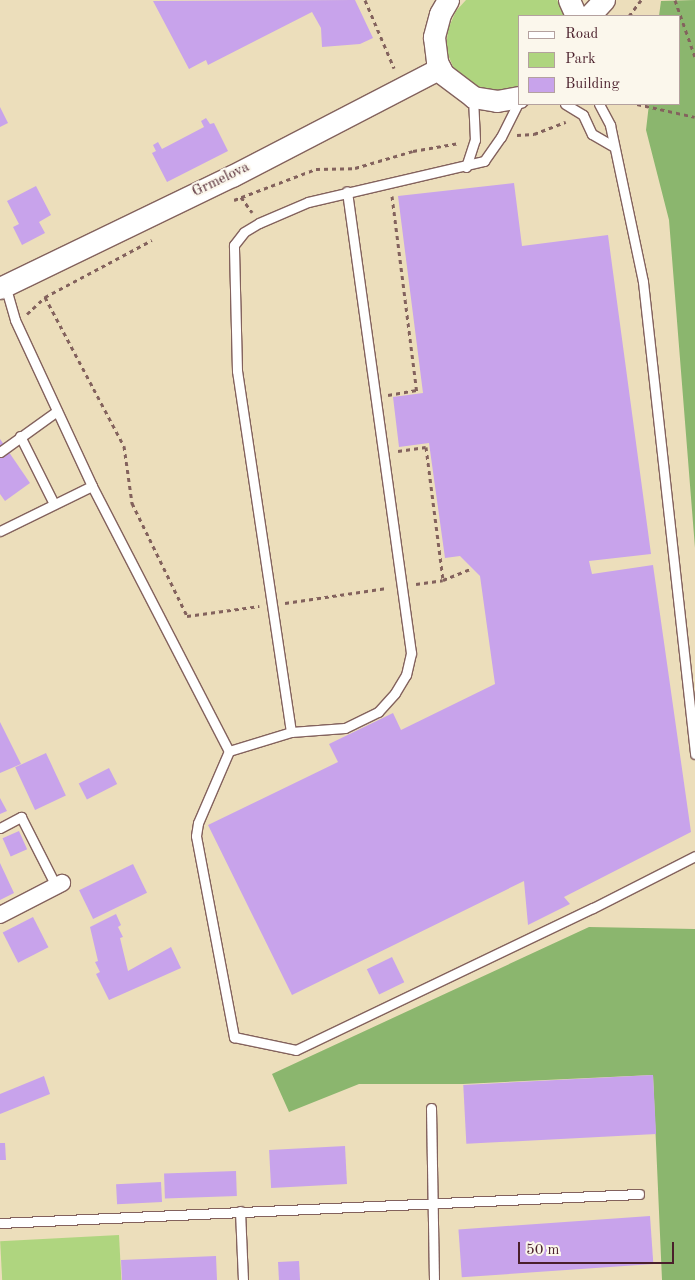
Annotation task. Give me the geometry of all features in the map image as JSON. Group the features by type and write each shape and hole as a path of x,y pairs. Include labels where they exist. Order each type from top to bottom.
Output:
{"street":[{"path":"570,0 576,15"},
{"path":"590,15 604,0"},
{"path":"444,1 434,37 440,68 452,84 473,97 497,101 518,99"},
{"name":"Grmelova","path":"2,283 232,176 440,68"},
{"path":"0,915 59,885"}],"lane":[{"path":"466,167 475,140 473,97"},
{"path":"291,732 237,371 234,245 244,232 259,223 308,202 347,191 466,167 484,161 501,137 518,101"},
{"path":"566,105 583,115 592,134 613,146"},
{"path":"600,105 610,125 643,282 695,754"},
{"path":"347,191 410,652 406,675 378,712 345,728 291,732 229,752 198,823 196,836 234,1037 296,1050 593,908 695,856"},
{"path":"2,283 15,320 92,486 229,752"},
{"path":"0,452 57,411"},
{"path":"20,436 54,504"},
{"path":"0,531 92,486"},
{"path":"0,828 21,818 59,885"},
{"path":"431,1108 434,1280"},
{"path":"0,1223 118,1220 240,1211 639,1194"},
{"path":"240,1211 243,1280"}],"path":[{"path":"365,0 394,68"},
{"path":"630,15 641,0"},
{"path":"675,0 695,57"},
{"path":"641,105 695,117"},
{"path":"384,160 390,182 417,392 385,395 386,405"},
{"path":"45,297 124,446 132,503 187,616 443,580 472,568"},
{"path":"394,451 426,447 443,580"}],"green space":[{"path":"466,0 557,0 565,15 518,15 518,88 498,91 478,88 454,69 446,50 448,29 456,11"},
{"path":"695,0 695,548 669,220 646,130 649,105 680,105 680,15 659,15 661,1"},
{"path":"589,927 695,929 695,1280 662,1280 653,1075 463,1084 359,1084 289,1112 272,1074"},
{"path":"119,1235 121,1280 2,1280 0,1241"}],"building":[{"path":"355,0 373,38 360,44 322,47 321,28 312,12 208,65 206,60 189,69 153,1"},
{"path":"0,107 8,123 0,127"},
{"path":"206,118 210,124 214,123 228,151 167,182 152,153 156,151 153,145 158,142 162,149 204,127 201,121"},
{"path":"514,183 522,246 608,235 651,554 589,561 592,574 653,565 691,832 564,897 570,904 528,925 524,881 292,995 208,825 338,762 329,744 393,713 401,730 495,684 480,576 460,556 445,558 429,443 399,447 393,397 423,393 398,196"},
{"path":"36,186 51,215 39,222 45,233 22,245 13,227 19,224 7,201"},
{"path":"0,439 30,483 5,501 0,494"},
{"path":"0,722 21,764 0,773"},
{"path":"46,753 66,796 35,810 15,767"},
{"path":"109,768 117,784 87,799 79,783"},
{"path":"0,798 7,811 0,814"},
{"path":"19,831 27,849 11,857 3,838"},
{"path":"0,863 14,893 0,900"},
{"path":"133,864 147,893 93,919 79,890"},
{"path":"116,914 121,925 118,927 123,937 120,938 128,971 171,947 181,968 109,1000 96,974 100,972 95,962 98,961 90,927"},
{"path":"33,917 48,947 18,963 3,932"},
{"path":"392,957 404,982 379,994 367,969"},
{"path":"653,1075 656,1134 466,1144 463,1085"},
{"path":"44,1076 50,1094 0,1114 0,1094"},
{"path":"0,1143 5,1143 6,1160 0,1160"},
{"path":"345,1146 347,1184 271,1188 269,1150"},
{"path":"236,1171 237,1196 165,1198 164,1174"},
{"path":"161,1182 162,1202 117,1204 116,1184"},
{"path":"650,1216 653,1264 462,1277 458,1229"},
{"path":"216,1256 217,1280 122,1280 121,1260"},
{"path":"299,1261 300,1280 279,1280 278,1262"}]}
